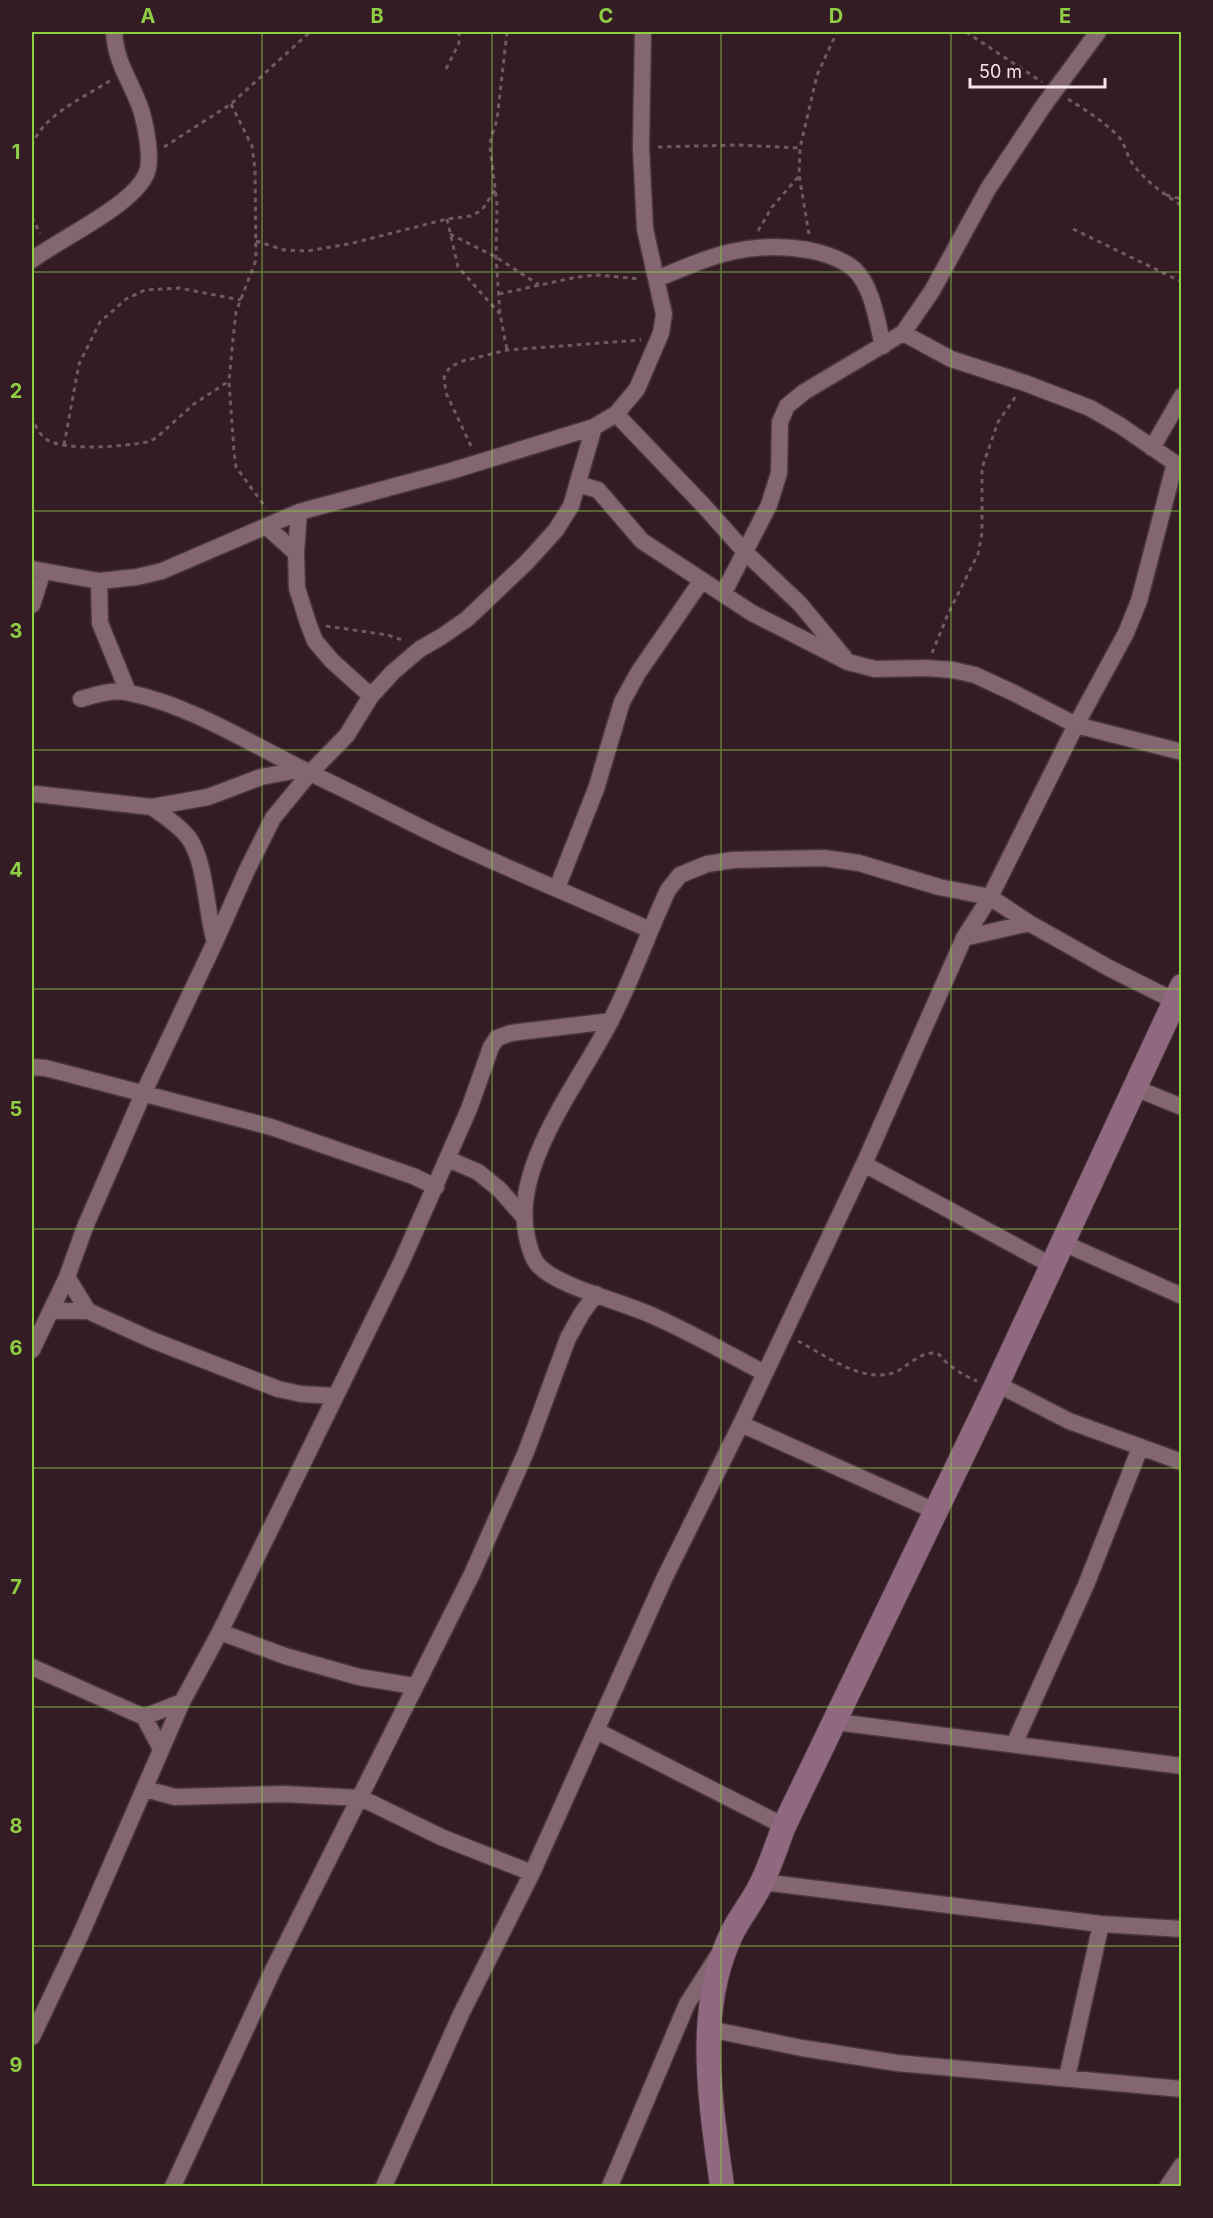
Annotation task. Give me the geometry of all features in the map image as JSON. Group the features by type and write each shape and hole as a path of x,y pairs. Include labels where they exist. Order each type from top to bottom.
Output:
{"street":[{"path":"32,260 122,203 135,191 148,172 149,156 142,113 115,50 114,32"},
{"path":"32,605 37,570 99,581 137,577 162,571 299,512 594,428 616,414 637,389 658,339 664,314 645,229 641,147 643,32"},
{"path":"723,594 769,505 779,465 780,422 787,406 804,392 903,333 933,291 988,189 1098,32"},
{"path":"657,279 708,257 747,247 784,246 812,251 841,262 854,270 871,301 883,346"},
{"path":"384,2187 461,2014 532,1873 664,1579 741,1424 864,1164 964,938 990,897 1076,725 1126,633 1139,601 1178,466 1121,426 1090,408 1025,383 951,359 903,333"},
{"path":"1152,448 1182,396"},
{"path":"616,414 745,552 800,604 848,662"},
{"path":"32,1350 43,1316 67,1277 85,1227 144,1094 273,818 307,771 347,735 371,696 393,672 420,649 467,620 555,530 571,506 594,428"},
{"path":"578,484 598,490 642,541 752,612 848,662 875,669 926,668 953,670 975,675 1076,725 1181,751"},
{"path":"299,512 296,554 297,588 315,641 332,661 371,696"},
{"path":"271,524 296,554"},
{"path":"558,888 596,789 622,702 638,673 702,580"},
{"path":"99,581 100,623 128,692"},
{"path":"81,699 114,690 128,692 189,713 253,742 443,838 650,930"},
{"path":"36,794 152,807 208,797 261,777 307,771"},
{"path":"152,807 188,836 193,845 215,942"},
{"path":"610,2187 687,2004 762,1882 784,1826 996,1387 1178,993 1109,968 1029,923 990,897 939,887 859,863 824,858 733,860 707,864 680,875 668,890 611,1021 542,1143 525,1191 523,1216 530,1249 538,1265 553,1277 651,1314 764,1373"},
{"path":"964,938 1029,923"},
{"path":"32,2037 146,1789 160,1747 220,1632 436,1187 469,1109 491,1047 497,1038 511,1033 611,1021"},
{"path":"32,1067 55,1070 271,1127 413,1176 436,1187"},
{"path":"1135,1088 1182,1107"},
{"path":"448,1159 478,1172 499,1189 523,1216"},
{"path":"864,1164 1051,1265"},
{"path":"1061,1242 1182,1296"},
{"path":"67,1277 88,1311"},
{"path":"173,2187 274,1968 472,1574 526,1452 568,1338 582,1312 596,1294"},
{"path":"43,1316 88,1311 152,1340 278,1389 301,1394 335,1396"},
{"path":"996,1387 1069,1420 1182,1462"},
{"path":"741,1424 935,1511"},
{"path":"1014,1743 1086,1585 1140,1448"},
{"path":"220,1632 285,1656 359,1677 414,1686"},
{"path":"32,1667 144,1717 160,1747"},
{"path":"144,1717 182,1702"},
{"path":"836,1722 1182,1766"},
{"path":"597,1731 784,1826"},
{"path":"146,1789 175,1797 283,1794 361,1798 441,1837 532,1873"},
{"path":"762,1882 1101,1924 1182,1929"},
{"path":"1067,2077 1101,1924"},
{"path":"722,2187 712,2109 709,2029 718,1971 732,1934"},
{"path":"709,2029 802,2048 897,2063 1067,2077 1179,2093"},
{"path":"1168,2187 1182,2165"}],"path":[{"path":"149,156 231,104 310,32"},
{"path":"446,69 459,43 459,32"},
{"path":"507,32 497,120 491,138 498,294 507,350"},
{"path":"812,251 799,175 800,148 817,75 837,32"},
{"path":"966,32 1092,114 1118,136 1139,172 1163,194 1182,206"},
{"path":"32,146 35,135 50,118 123,72"},
{"path":"231,104 252,146 255,169 256,241 256,260 236,312 229,381 236,467 271,524"},
{"path":"641,147 738,145 800,148"},
{"path":"747,247 772,207 799,175"},
{"path":"256,241 284,250 307,251 348,244 447,219 477,214 495,188"},
{"path":"1163,194 1182,199"},
{"path":"447,219 458,267 500,314"},
{"path":"1073,229 1182,282"},
{"path":"450,234 496,257 539,285"},
{"path":"498,294 557,280 598,275 630,280 657,279"},
{"path":"64,445 79,364 100,322 126,299 145,290 179,288 242,300"},
{"path":"479,462 446,393 444,377 450,367 507,350 658,339"},
{"path":"32,416 41,435 52,443 91,447 148,442 156,438 194,405 229,381"},
{"path":"926,668 948,614 978,554 982,533 982,468 989,445 998,422 1025,383"},
{"path":"308,623 388,635 420,649"},
{"path":"783,1333 854,1370 893,1373 917,1358 933,1353 939,1354 961,1374 996,1387"}]}
